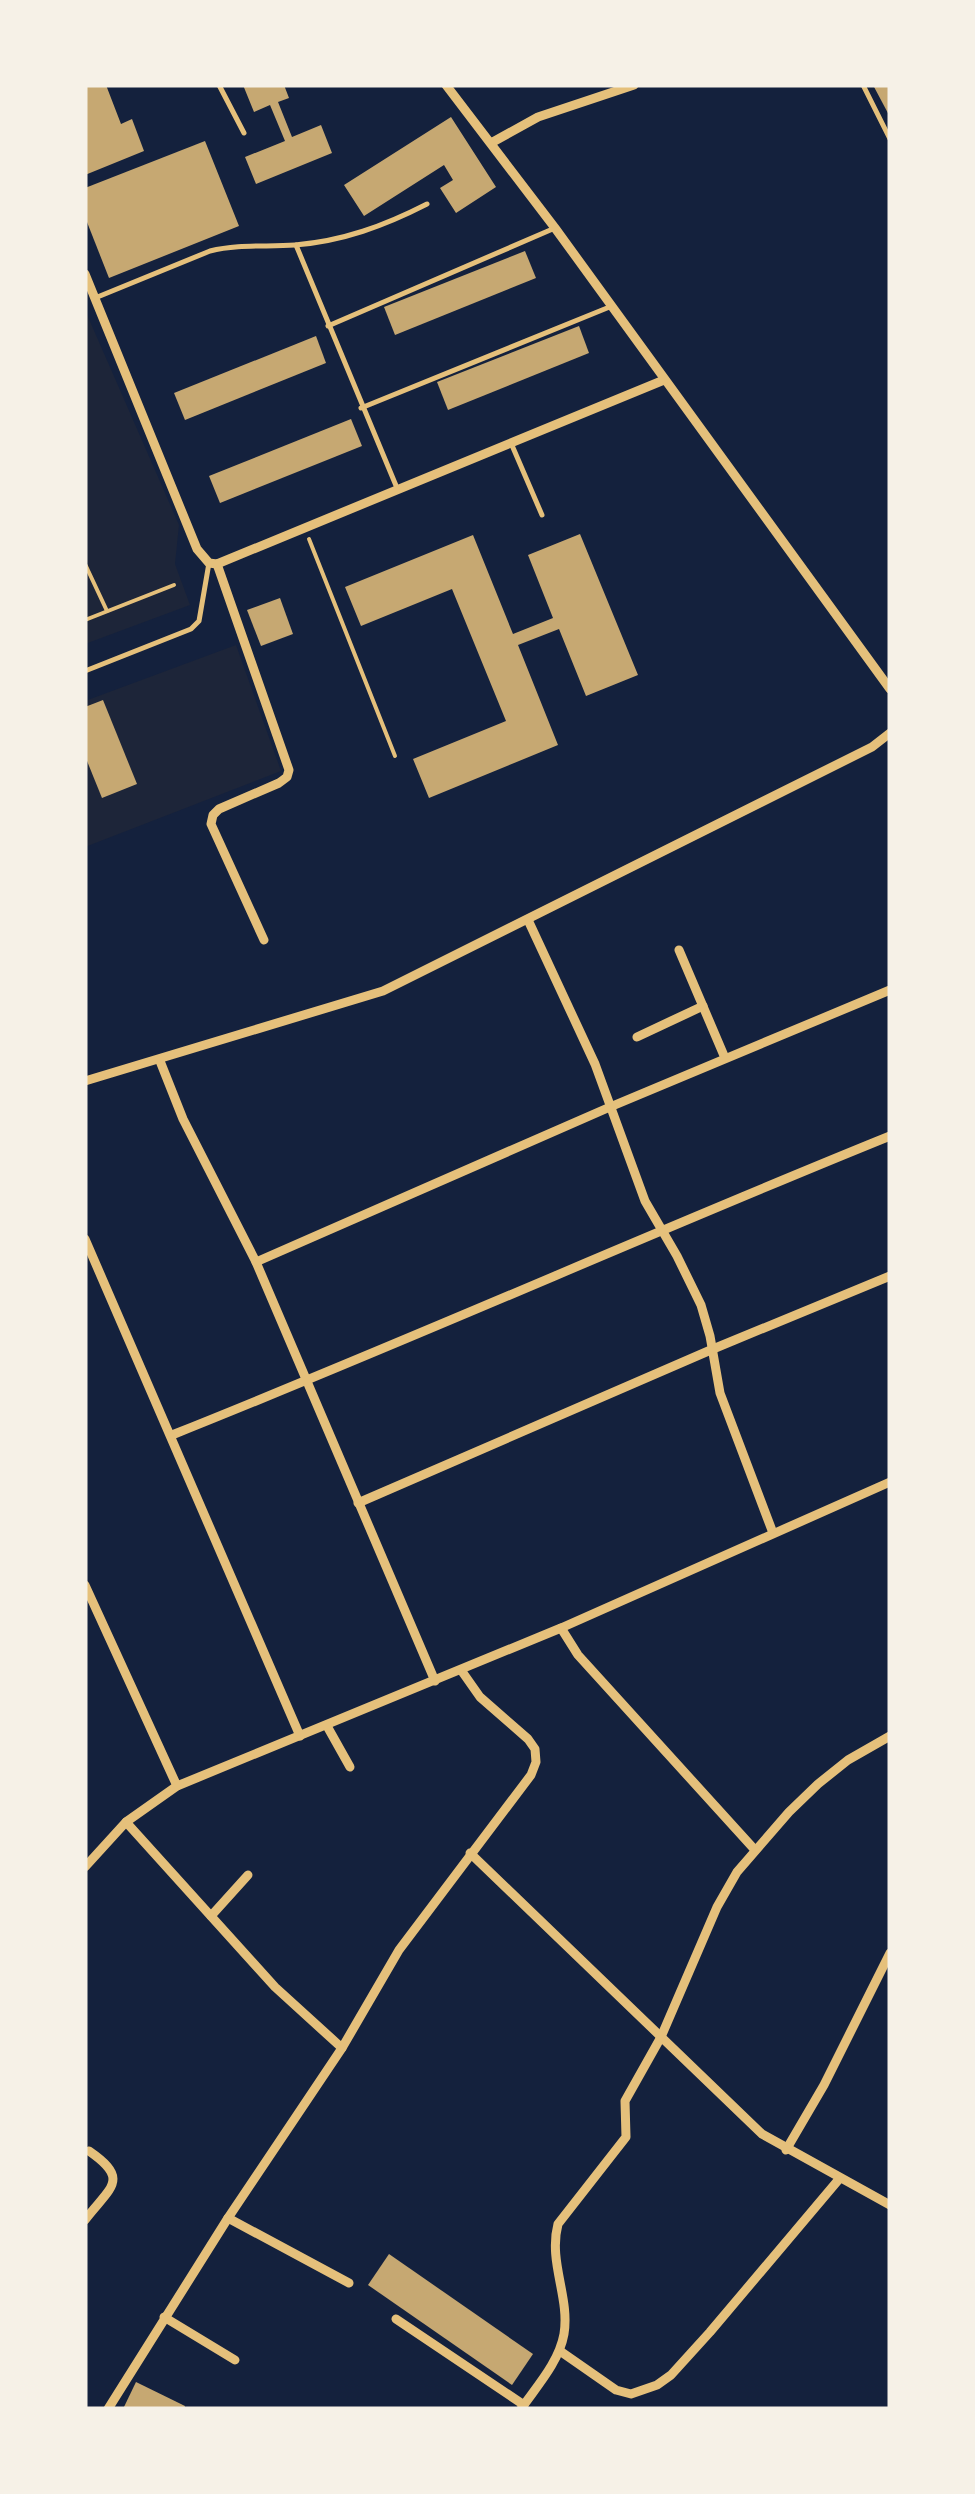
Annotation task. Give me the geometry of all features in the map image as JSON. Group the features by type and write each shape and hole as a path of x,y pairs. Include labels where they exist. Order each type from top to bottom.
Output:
{"street":[{"path":"446,85 890,689"},
{"path":"491,143 538,118 634,85"},
{"path":"85,276 198,549 213,564 289,770 288,778 279,784 219,809 211,824 264,940"},
{"path":"213,564 305,530 664,380"},
{"path":"85,1081 383,991 872,746 890,733"},
{"path":"528,920 595,1064 644,1201 700,1305 724,1406 773,1532"},
{"path":"679,950 725,1058"},
{"path":"256,1262 890,990"},
{"path":"637,1037 702,1006"},
{"path":"160,1061 183,1119 256,1262 435,1681"},
{"path":"172,1436 661,1228 890,1136"},
{"path":"85,1239 300,1736"},
{"path":"358,1503 890,1276"},
{"path":"85,1867 126,1822 177,1786 561,1628 890,1482"},
{"path":"85,1585 177,1786"},
{"path":"561,1628 578,1655 755,1850"},
{"path":"108,2409 228,2218 342,2048 399,1950 531,1774 536,1749 480,1697 462,1670"},
{"path":"327,1726 350,1767"},
{"path":"396,2319 522,2407 560,2351 565,2320 553,2242 558,2224 620,2146 627,2128 625,2101 661,2037 717,1908 755,1850 818,1784 848,1760 890,1736"},
{"path":"126,1822 274,1986 342,2048"},
{"path":"470,1853 743,2118 786,2150 890,2205"},
{"path":"211,1916 248,1875"},
{"path":"786,2150 824,2085 890,1953"},
{"path":"85,2220 113,2184 115,2174 111,2166 89,2151"},
{"path":"560,2351 616,2390 631,2394 657,2385 710,2332 840,2178"},
{"path":"228,2218 349,2283"},
{"path":"164,2317 235,2360"}],"lane":[{"path":"219,85 244,134"},
{"path":"864,85 890,139"},
{"path":"95,298 210,250 296,244 360,234 427,204"},
{"path":"328,326 554,228"},
{"path":"296,244 398,491"},
{"path":"361,408 612,306"},
{"path":"512,443 542,515"},
{"path":"85,671 191,629 198,621 213,564"}],"path":[{"path":"305,530 395,756"},
{"path":"85,564 107,611"},
{"path":"85,620 174,585"}],"shaded area":[{"path":"85,310 179,525 175,564 190,605 85,644"},
{"path":"236,645 281,771 85,847 85,701"}],"building":[{"path":"85,85 106,85 121,124 132,119 144,151 85,175"},
{"path":"243,85 284,85 289,98 278,102 292,137 321,125 332,153 256,184 245,157 285,141 270,105 254,112"},
{"path":"873,85 890,85 890,117"},
{"path":"451,117 496,187 456,213 440,188 453,180 444,165 364,216 344,185"},
{"path":"205,141 239,226 109,278 85,217 85,188"},
{"path":"525,251 536,278 395,335 384,307"},
{"path":"579,326 589,353 448,410 437,382"},
{"path":"316,336 326,363 185,420 174,393"},
{"path":"351,419 362,446 220,503 209,476"},
{"path":"580,534 638,675 586,696 559,629 518,645 558,745 429,798 413,759 506,721 452,589 361,626 345,587 473,535 513,634 553,618 528,555"},
{"path":"280,598 293,634 261,646 247,610"},
{"path":"103,700 137,784 102,798 85,756 85,707"},
{"path":"389,2254 533,2354 512,2385 368,2285"},
{"path":"136,2382 185,2406 184,2409 123,2409"}]}
